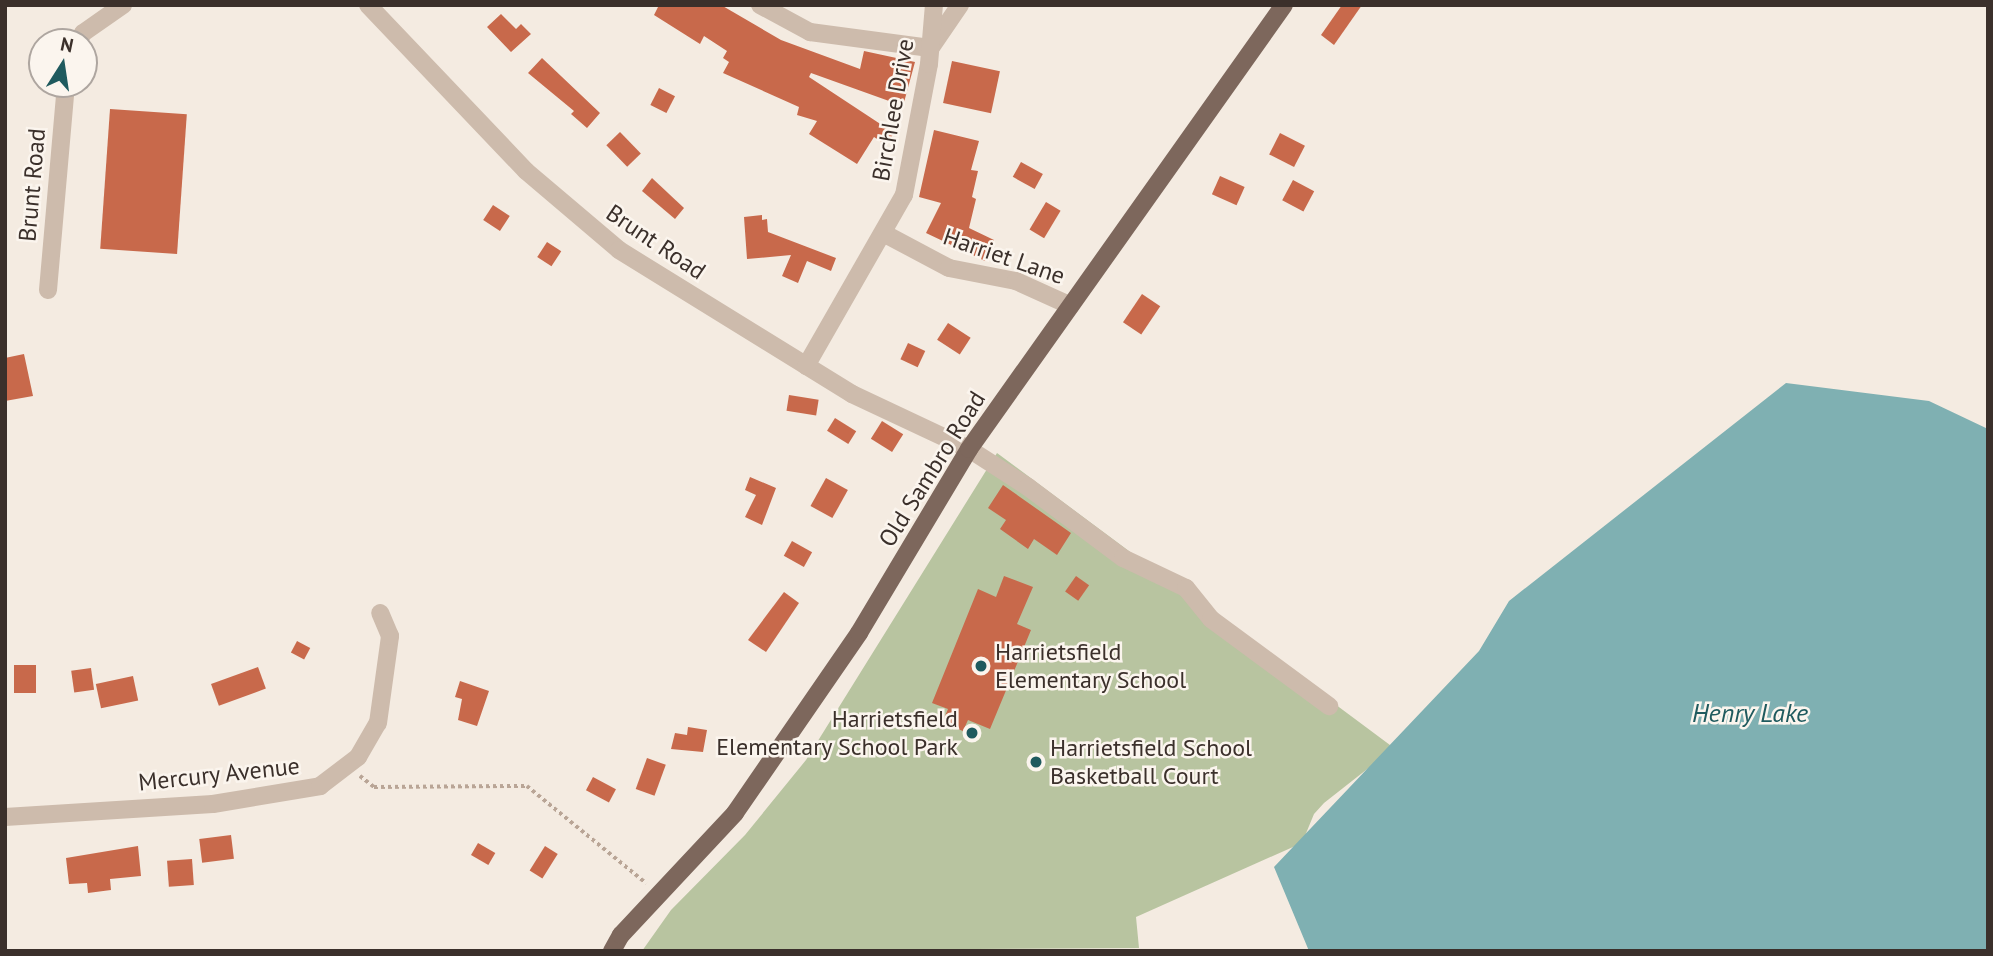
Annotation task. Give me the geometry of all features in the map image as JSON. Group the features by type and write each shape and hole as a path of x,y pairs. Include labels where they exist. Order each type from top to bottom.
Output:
{"main road":[{"name":"Old Sambro Road","path":"612,951 659,893 735,813 859,633 969,449 1284,5"}],"street":[{"path":"90,28 122,5"},
{"name":"Brunt Road","path":"368,5 526,171 572,213 619,250 875,408 969,449 1028,487 1123,558 1186,588 1211,619 1329,706"},
{"path":"760,5 810,32 930,48 960,5"},
{"name":"Birchlee Drive","path":"806,366 885,234 909,175 930,48 933,5"},
{"name":"Brunt Road","path":"48,290 65,98"},
{"name":"Harriet Lane","path":"885,234 949,268 1016,281 1071,306"},
{"name":"Mercury Avenue","path":"5,817 213,804 289,795 320,786 348,766 369,744 381,713 390,636 380,612"}],"path":[{"path":"348,766 374,787 527,786 659,893"}],"green space":[{"name":"Harrietsfield Elementary School Park","path":"997,453 1394,748 1324,803 1314,814 1302,843 1136,917 1139,948 642,951 671,910 745,835 806,760"}],"water":[{"name":"Henry Lake","path":"1786,383 1929,401 1988,429 1988,951 1309,951 1274,867 1479,651 1509,601"}],"building":[{"path":"659,5 721,5 781,40 860,69 864,51 915,62 903,106 811,73 809,77 894,133 886,145 874,137 857,164 809,134 817,121 797,115 799,107 723,73 729,62 723,58 727,51 704,36 700,44 654,15"},
{"path":"1342,5 1362,5 1334,45 1321,35"},
{"path":"501,14 516,29 521,24 531,34 511,52 487,27"},
{"path":"542,58 600,113 587,128 571,114 574,111 528,73"},
{"path":"952,61 1000,71 991,113 943,103"},
{"path":"659,88 675,96 666,113 650,105"},
{"path":"110,109 187,114 177,254 100,249"},
{"path":"934,130 979,141 971,170 978,171 972,197 976,199 969,228 994,240 985,261 926,233 941,203 919,197"},
{"path":"620,132 641,154 627,167 606,145"},
{"path":"1280,133 1305,146 1294,167 1269,154"},
{"path":"1021,162 1043,174 1035,189 1013,177"},
{"path":"1220,176 1245,187 1237,205 1212,194"},
{"path":"652,178 684,208 675,219 642,191"},
{"path":"1293,180 1314,191 1303,212 1282,200"},
{"path":"1046,202 1061,211 1044,238 1030,229"},
{"path":"493,205 510,216 500,231 483,220"},
{"path":"762,215 762,220 767,219 768,232 836,258 831,271 807,261 798,283 782,276 791,255 747,259 744,217"},
{"path":"547,242 561,251 551,266 537,257"},
{"path":"1142,294 1160,306 1141,334 1123,322"},
{"path":"948,323 971,338 960,354 937,340"},
{"path":"908,343 925,351 918,367 900,359"},
{"path":"24,354 33,396 5,401 5,358"},
{"path":"789,395 819,400 816,415 786,411"},
{"path":"835,418 856,431 848,444 827,431"},
{"path":"882,421 903,434 892,452 871,439"},
{"path":"750,477 776,488 762,525 745,517 756,495 745,490"},
{"path":"826,478 848,490 832,518 810,506"},
{"path":"1003,485 1071,533 1057,555 1034,539 1028,549 1000,529 1006,520 988,508"},
{"path":"792,541 812,552 804,567 784,556"},
{"name":"Harrietsfield Elementary School","path":"1004,576 1033,587 1017,624 1031,630 990,729 968,720 963,731 942,723 948,709 932,703 978,589 996,597"},
{"path":"1076,576 1089,585 1078,601 1065,592"},
{"path":"784,592 799,603 766,652 748,640"},
{"path":"297,641 310,648 304,660 291,652"},
{"path":"14,665 36,665 36,693 14,693"},
{"path":"258,667 266,689 219,706 211,684"},
{"path":"91,668 94,690 74,693 71,671"},
{"path":"133,676 138,700 101,708 96,684"},
{"path":"460,681 489,691 477,726 458,720 462,699 455,697"},
{"path":"688,727 707,730 703,752 671,749 675,733 687,735"},
{"path":"647,758 666,765 655,796 636,789"},
{"path":"593,777 616,789 609,802 586,790"},
{"path":"231,835 234,859 202,863 199,839"},
{"path":"478,843 495,853 488,865 471,855"},
{"path":"138,846 141,876 110,879 111,890 88,893 87,883 69,884 66,858"},
{"path":"545,846 558,854 542,879 530,871"},
{"path":"192,859 194,885 169,887 167,861"}],"place":[{"name":"Harrietsfield Elementary School","path":"981,666"},
{"name":"Harrietsfield Elementary School Park","path":"972,733"},
{"name":"Harrietsfield School Basketball Court","path":"1036,762"}]}
